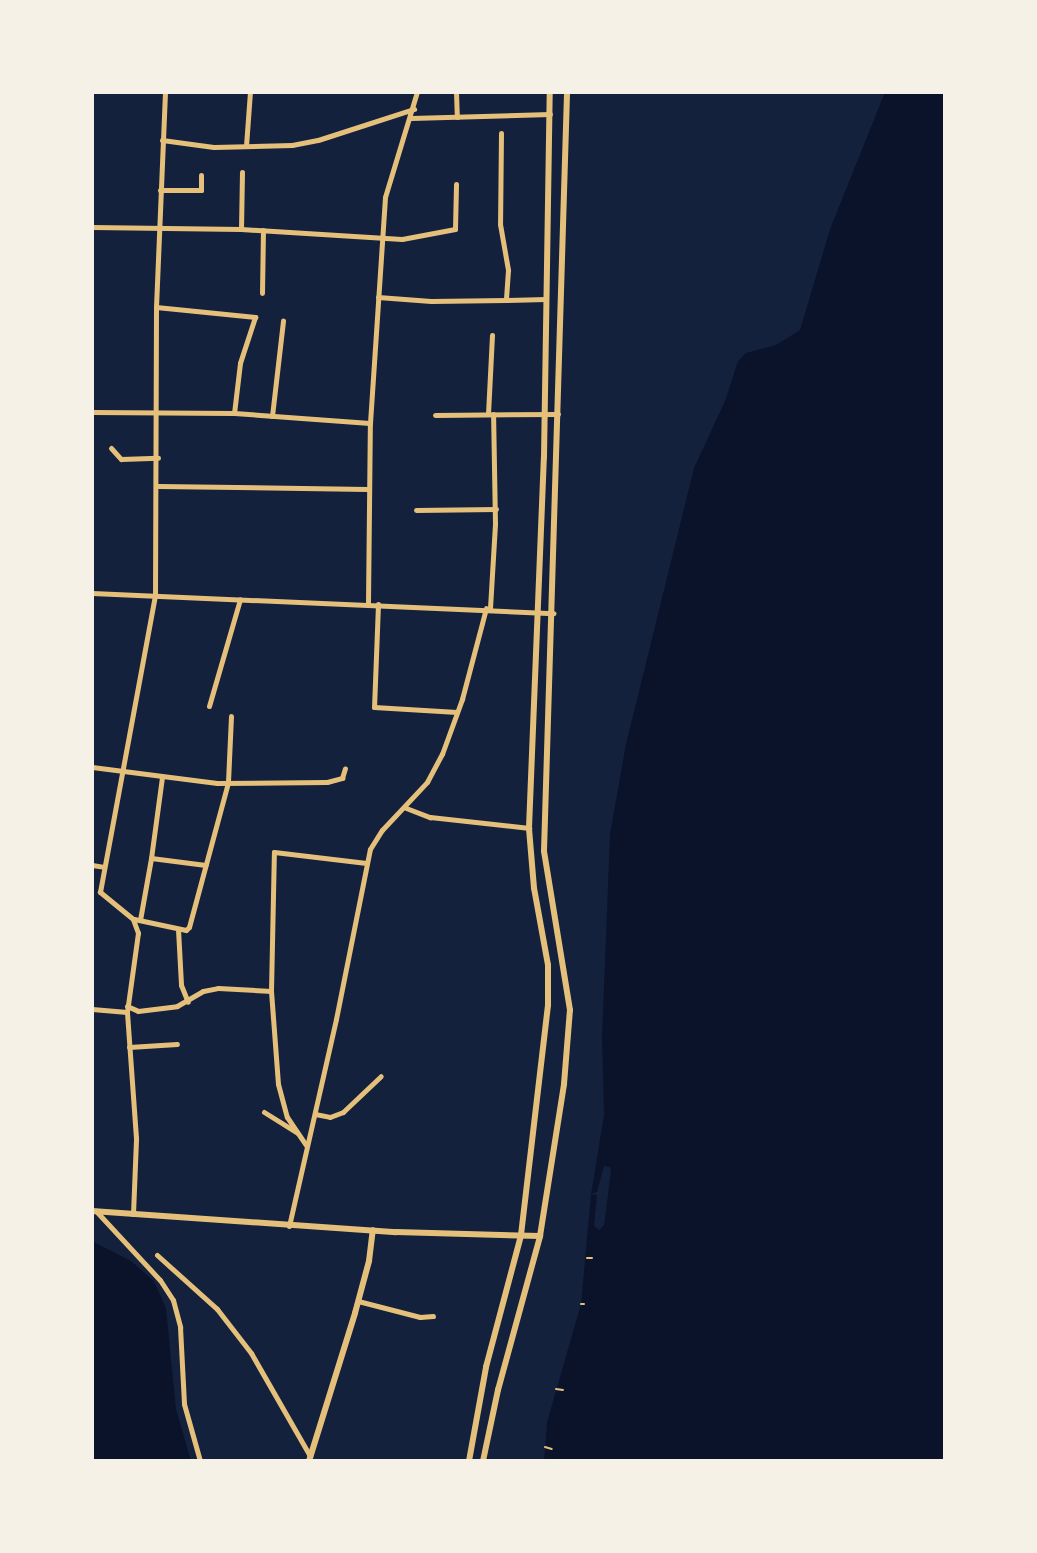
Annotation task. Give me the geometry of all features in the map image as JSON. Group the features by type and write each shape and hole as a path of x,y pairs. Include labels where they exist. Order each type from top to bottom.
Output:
{"main road":[{"path":"469,1461 492,1341 521,1235 548,1005 548,965 529,828 544,457 550,92"},
{"path":"483,1461 498,1390 540,1236 564,1084 570,1010 544,851 554,613 567,92"},
{"path":"550,198 565,198"},
{"path":"544,457 558,457"},
{"path":"530,851 544,851"},
{"path":"94,1211 289,1226 540,1236"},
{"path":"310,1459 358,1301 373,1230"}],"street":[{"path":"165,92 156,307 158,486 155,596 120,771 102,896 133,919 178,928 189,927 228,782 231,716"},
{"path":"246,146 250,92"},
{"path":"368,603 367,489 386,188 417,92"},
{"path":"456,92 457,117"},
{"path":"162,140 179,145 246,146 318,140 414,109"},
{"path":"411,118 551,114"},
{"path":"501,133 500,224 508,270 506,300"},
{"path":"241,229 242,172"},
{"path":"160,190 201,190 201,175"},
{"path":"92,227 241,229 382,240 455,229 456,184"},
{"path":"262,293 263,230"},
{"path":"378,297 431,301 546,299"},
{"path":"156,307 255,317 240,363 234,413"},
{"path":"272,416 283,321"},
{"path":"289,1226 366,863 374,839 406,808 433,771 457,712 488,608 496,509 490,414 492,335"},
{"path":"92,412 234,413 370,423"},
{"path":"435,415 558,414"},
{"path":"111,448 121,459 158,458"},
{"path":"158,486 367,489"},
{"path":"416,510 496,509"},
{"path":"92,593 554,613"},
{"path":"209,706 233,634 240,599"},
{"path":"378,604 374,707 457,712"},
{"path":"92,767 228,782 327,782 342,778 345,768"},
{"path":"140,920 162,777"},
{"path":"406,808 430,817 529,828"},
{"path":"307,1146 287,1117 278,1084 271,991 274,852 366,863"},
{"path":"151,858 206,865"},
{"path":"92,865 104,867"},
{"path":"133,919 138,940 127,1009 136,1138 133,1214"},
{"path":"178,928 180,979 188,1002"},
{"path":"92,1009 138,1011 188,1002 203,991 218,988 271,991"},
{"path":"129,1047 177,1044"},
{"path":"315,1114 330,1117 343,1112 381,1076"},
{"path":"264,1112 297,1133"},
{"path":"94,1211 160,1280 173,1300 180,1327 184,1404 200,1461"},
{"path":"157,1255 217,1309 251,1353 310,1459"},
{"path":"358,1301 420,1317 433,1316"}],"path":[{"path":"587,1258 592,1258"},
{"path":"556,1389 563,1390"},
{"path":"545,1447 552,1449"}],"water":[{"path":"885,92 945,92 945,1461 544,1461 547,1422 581,1304 591,1194 604,1115 602,1036 610,834 626,744 694,468 725,401 738,361 746,353 776,345 800,330 830,229"},
{"path":"92,1241 131,1261 154,1281 166,1308 176,1409 191,1461 92,1461"}],"pier":[{"path":"604,1166 610,1167 611,1171 604,1225 599,1230 594,1226 597,1195 591,1194 597,1192"}]}
